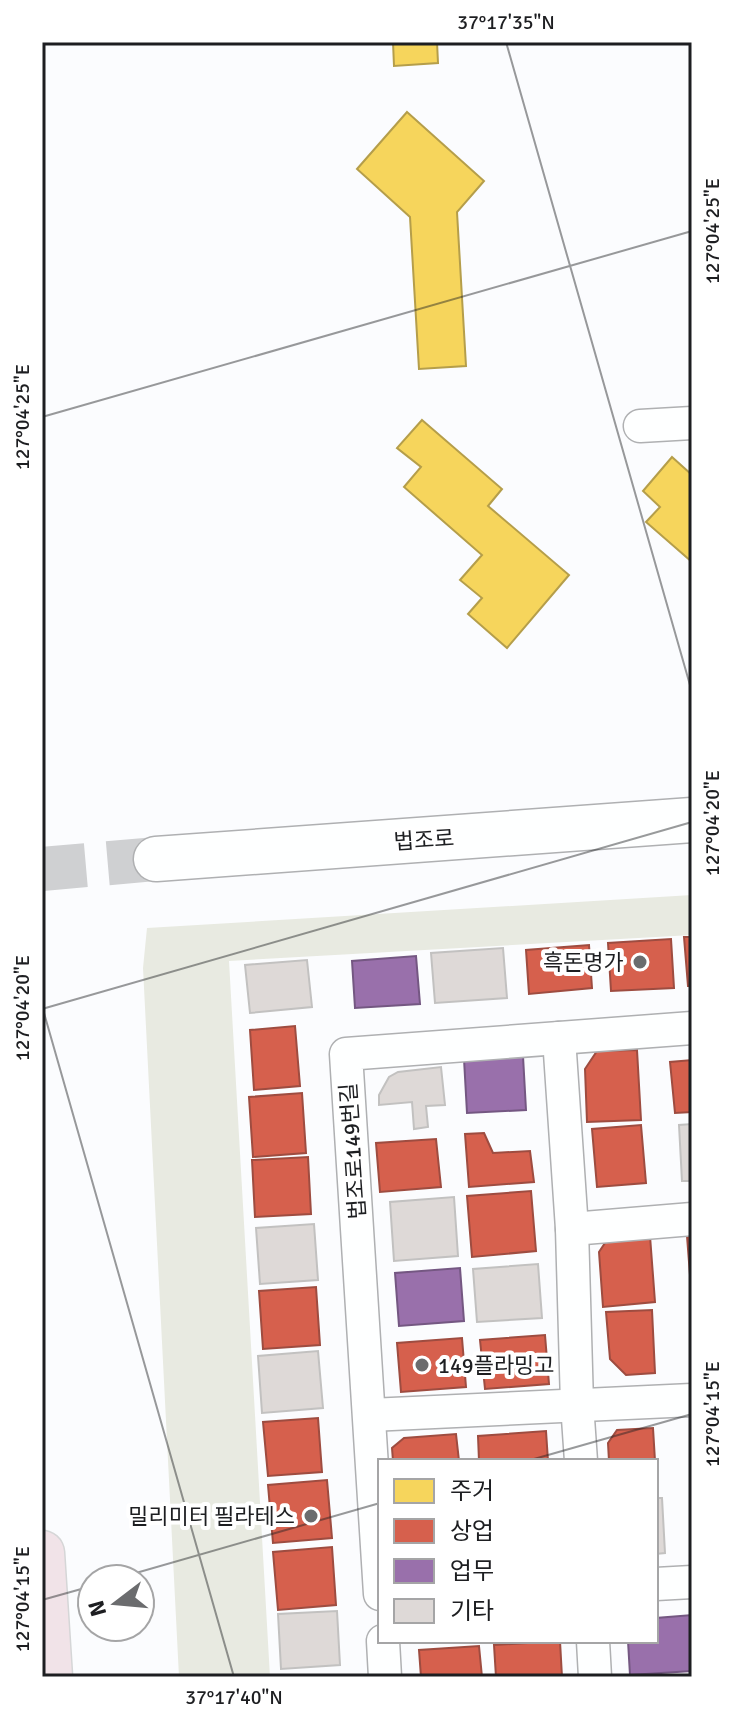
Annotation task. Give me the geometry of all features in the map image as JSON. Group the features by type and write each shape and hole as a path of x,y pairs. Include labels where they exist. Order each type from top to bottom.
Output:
{"highway":[{"path":"42,1553 50,1677"}],"street":[{"path":"640,426 692,423"},
{"name":"법조로","path":"156,859 692,820"},
{"name":"법조로149번길","path":"378,1558 346,1054 692,1028"},
{"path":"559,1038 572,1229 581,1459"},
{"path":"572,1229 692,1219"},
{"path":"370,1415 692,1400"},
{"path":"658,1584 692,1582"},
{"path":"383,1643 385,1677"},
{"path":"593,1643 595,1677"}],"shaded area":[{"path":"692,895 692,935 229,961 270,1677 179,1677 143,968 147,928"}],"building: 주거":[{"path":"393,42 437,42 438,63 394,66"},
{"path":"407,112 484,181 457,212 466,366 419,369 410,217 357,169"},
{"path":"422,420 502,489 488,506 569,575 507,648 468,614 482,598 460,580 482,555 404,487 421,467 397,448"},
{"path":"672,457 692,475 692,562 646,522 660,507 643,491"}],"building: 상업":[{"path":"684,937 692,937 692,986 688,986"},
{"path":"671,939 674,988 611,991 608,943"},
{"path":"589,945 592,988 529,994 526,950"},
{"path":"295,1026 300,1086 254,1090 250,1030"},
{"path":"637,1050 641,1120 587,1122 585,1069 597,1051"},
{"path":"692,1060 692,1112 675,1113 670,1062"},
{"path":"302,1093 306,1153 253,1157 249,1097"},
{"path":"641,1125 646,1183 597,1187 592,1129"},
{"path":"484,1133 493,1153 530,1151 534,1182 469,1187 465,1134"},
{"path":"436,1139 441,1187 380,1192 376,1143"},
{"path":"308,1157 311,1214 255,1217 252,1160"},
{"path":"531,1191 536,1251 472,1257 467,1196"},
{"path":"650,1236 655,1302 603,1307 599,1252 607,1240"},
{"path":"687,1236 692,1236 692,1301"},
{"path":"316,1287 320,1345 263,1349 259,1291"},
{"path":"652,1310 655,1373 626,1375 610,1359 606,1312"},
{"path":"545,1335 549,1384 485,1389 480,1340"},
{"path":"462,1338 466,1387 401,1392 397,1343"},
{"path":"318,1418 322,1472 268,1476 263,1422"},
{"path":"653,1428 655,1459 609,1459 608,1443 617,1430"},
{"path":"546,1431 548,1459 479,1459 478,1436"},
{"path":"456,1434 459,1459 393,1459 392,1448 404,1438"},
{"path":"327,1480 332,1538 273,1543 268,1485"},
{"path":"332,1547 336,1605 278,1610 273,1552"},
{"path":"560,1643 562,1677 496,1677 494,1645"},
{"path":"479,1646 482,1677 421,1677 419,1650"}],"building: 업무":[{"path":"416,956 420,1004 355,1008 352,961"},
{"path":"523,1056 526,1110 467,1113 464,1059"},
{"path":"460,1268 464,1321 399,1326 395,1273"},
{"path":"692,1615 692,1671 630,1675 628,1643 658,1643 658,1618"}],"building: 기타":[{"path":"503,948 507,998 435,1003 431,953"},
{"path":"307,960 312,1007 250,1013 245,965"},
{"path":"441,1067 445,1105 426,1106 428,1127 414,1129 412,1102 379,1105 379,1095 389,1077 398,1072"},
{"path":"692,1124 692,1181 682,1181 679,1125"},
{"path":"454,1197 458,1256 394,1261 390,1202"},
{"path":"314,1224 318,1280 260,1284 256,1228"},
{"path":"538,1264 542,1318 477,1322 473,1269"},
{"path":"318,1351 323,1408 262,1413 258,1356"},
{"path":"658,1498 662,1498 665,1553 658,1554"},
{"path":"337,1611 340,1665 281,1669 278,1614"}],"tunnel":[{"path":"42,869 156,859"}],"place":[{"name":"흑돈명가","path":"640,962"},
{"name":"149플라밍고","path":"422,1365"},
{"name":"밀리미터 필라테스","path":"311,1516"}]}
